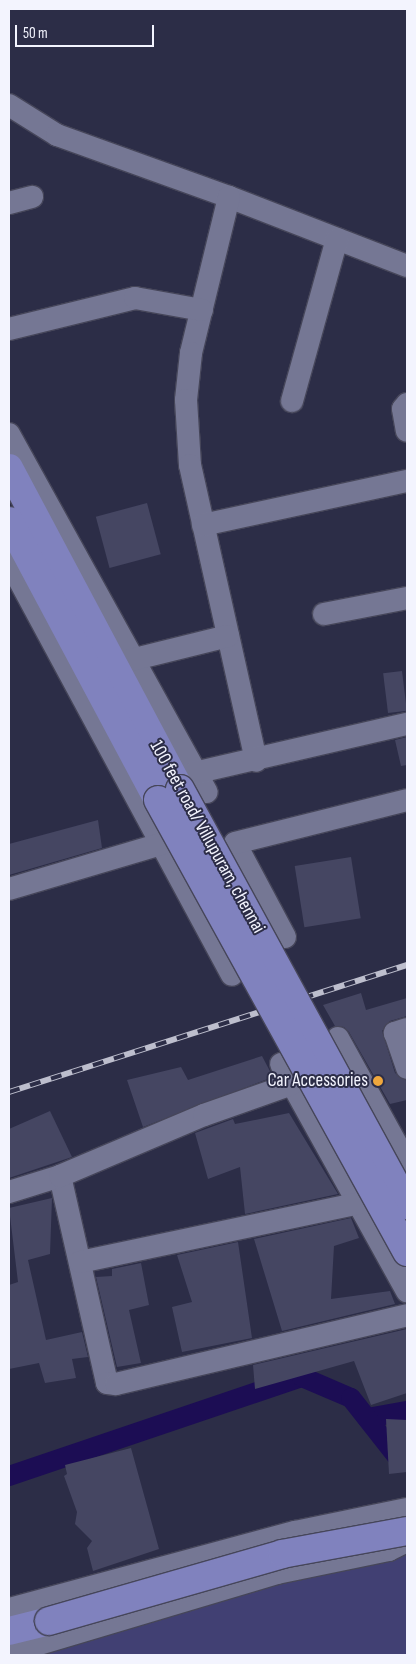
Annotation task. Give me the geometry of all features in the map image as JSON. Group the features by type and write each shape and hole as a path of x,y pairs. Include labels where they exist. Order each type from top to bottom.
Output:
{"highway":[{"name":"100 feet road/ Villupuram, chennai","path":"9,468 405,1272"},
{"name":"100 feet road/ Villupuram, chennai","path":"9,522 170,795 407,1205"},
{"path":"9,1631 49,1622 282,1554 407,1531"}],"street":[{"path":"9,105 57,135 229,196 407,266"},
{"path":"229,196 191,354 186,400 190,464 256,761"},
{"path":"9,202 32,197"},
{"path":"292,401 337,239"},
{"path":"9,329 135,298 202,310"},
{"path":"407,404 403,409 407,431"},
{"path":"9,434 131,660 170,795 161,844 232,975"},
{"path":"203,525 407,481"},
{"path":"9,562 170,795"},
{"path":"324,614 407,598"},
{"path":"131,660 228,636"},
{"path":"170,795 256,761 407,724"},
{"path":"170,795 207,792"},
{"path":"285,936 235,843 407,800"},
{"path":"9,889 161,844"},
{"path":"407,1029 395,1033 407,1068"},
{"path":"338,1038 407,1164"},
{"path":"281,1064 359,1203 405,1272"},
{"path":"9,1192 60,1176 204,1115 292,1084"},
{"path":"60,1176 107,1383 116,1384 407,1315"},
{"path":"80,1262 359,1203"},
{"path":"9,1609 296,1532 407,1509"},
{"path":"9,1653 135,1617 277,1573 389,1550 405,1542 407,1537"},
{"path":"124,1579 135,1617"}],"shaded area":[{"path":"407,1551 407,1655 12,1655 277,1573"}],"building":[{"path":"147,503 161,554 110,568 96,517"},
{"path":"402,671 407,711 388,713 383,673"},
{"path":"407,737 407,765 401,766 395,740"},
{"path":"98,820 102,848 9,875 9,844"},
{"path":"351,857 361,918 304,927 295,866"},
{"path":"361,993 366,1010 407,998 407,1016 390,1021 382,1031 395,1073 407,1081 407,1100 390,1104 349,1032 344,1027 335,1026 323,1005"},
{"path":"262,1056 273,1077 143,1127 127,1080 181,1067 188,1080"},
{"path":"50,1111 72,1157 9,1178 9,1129"},
{"path":"289,1113 338,1194 245,1214 240,1167 208,1179 195,1133 233,1119 235,1124"},
{"path":"52,1198 50,1254 28,1260 46,1340 82,1332 88,1357 72,1359 76,1378 45,1383 39,1363 9,1369 9,1285 18,1282 9,1208"},
{"path":"351,1218 359,1238 334,1246 331,1299 390,1291 395,1304 282,1331 254,1239"},
{"path":"238,1242 252,1338 182,1352 172,1307 192,1302 177,1255"},
{"path":"141,1263 149,1305 129,1310 141,1363 117,1367 96,1277 112,1276 112,1269"},
{"path":"407,1329 407,1393 371,1405 354,1361 255,1389 253,1365"},
{"path":"386,1419 407,1420 407,1472 389,1474"},
{"path":"131,1448 159,1549 93,1571 87,1548 92,1541 75,1524 77,1512 64,1476 67,1474 65,1465"}],"waterway":[{"path":"9,1476 302,1377 351,1398 399,1459"},
{"path":"367,1418 407,1411"}],"railway":[{"path":"9,1092 407,965"}],"place":[{"name":"Car Accessories","path":"378,1081"}]}
